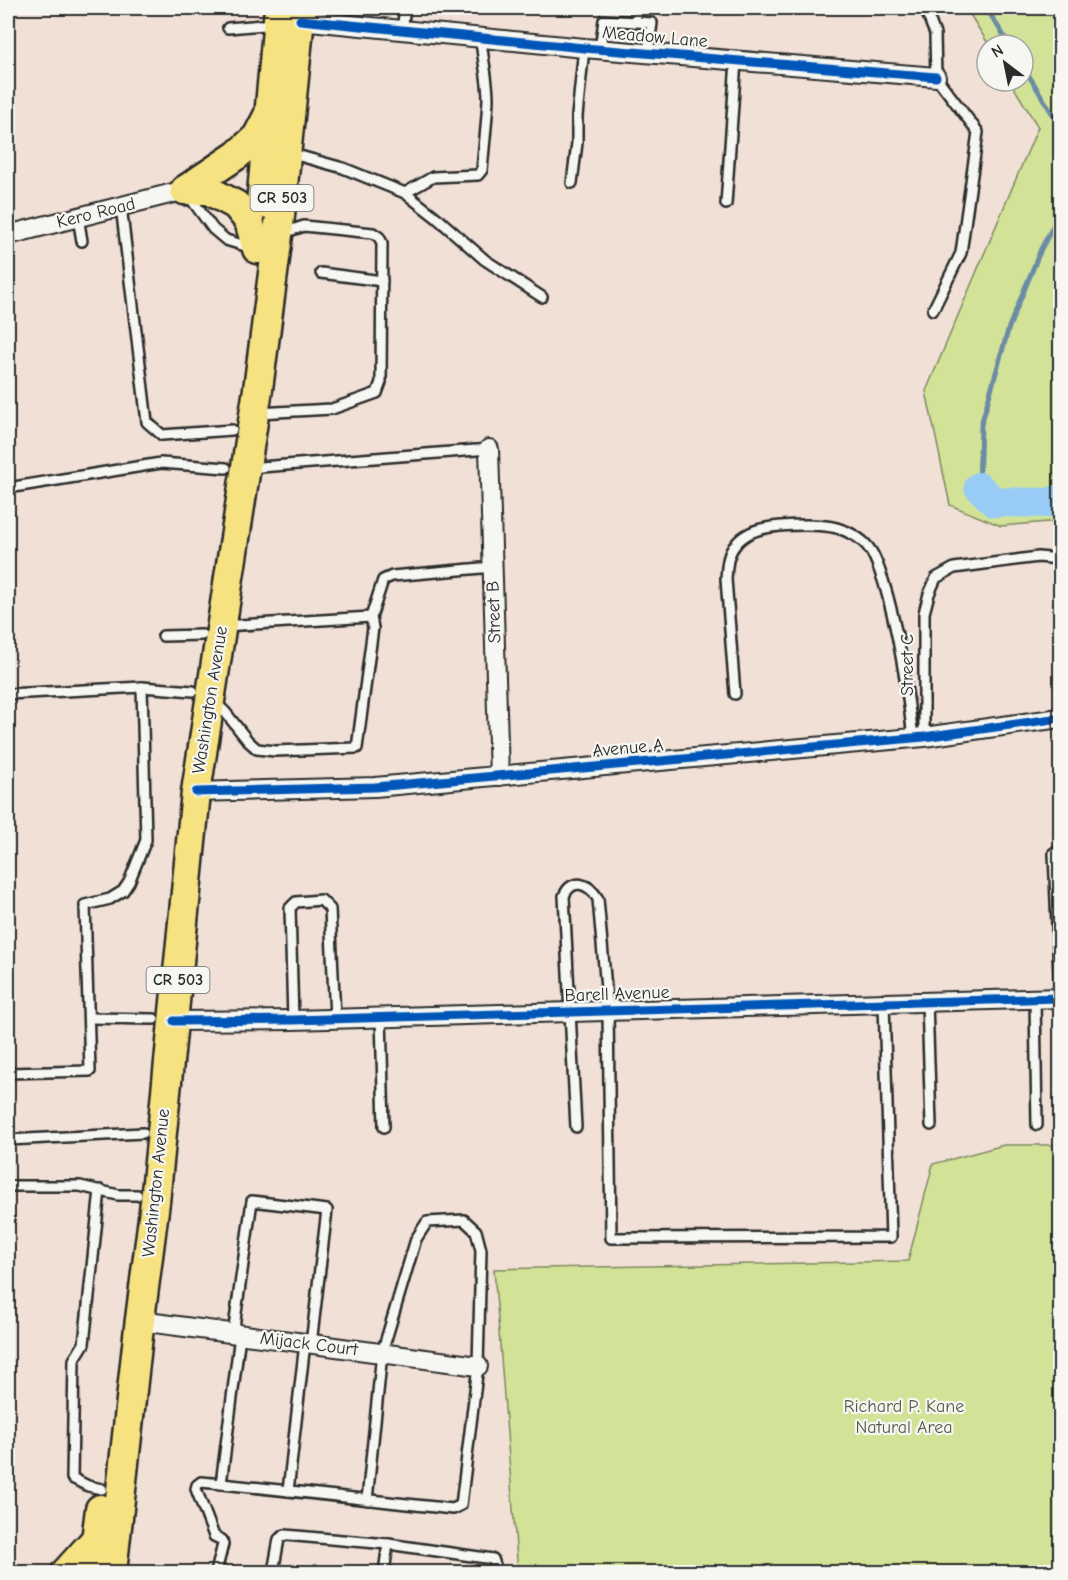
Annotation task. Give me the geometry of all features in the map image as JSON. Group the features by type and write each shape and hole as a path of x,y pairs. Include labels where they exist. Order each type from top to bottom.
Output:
{"main road":[{"name":"Washington Avenue","path":"268,242 270,112 289,15"},
{"name":"Washington Avenue","path":"92,1572 150,1074 164,1020 196,792 202,694 268,242 286,152 289,15"},
{"path":"185,190 237,155 257,137 270,112"},
{"path":"185,190 208,190 236,205 268,242"},
{"name":"Washington Avenue","path":"112,1572 155,1202 176,807 202,694"},
{"path":"66,1572 96,1539"}],"street":[{"name":"Meadow Lane","path":"289,15 482,38 936,77"},
{"name":"Kero Road","path":"8,235 185,190"},
{"name":"Street B","path":"489,449 500,776"},
{"name":"Avenue A","path":"196,792 375,787 919,738 1060,718"},
{"name":"Barell Avenue","path":"164,1020 293,1020 1060,998"},
{"name":"Mijack Court","path":"140,1321 478,1366"}],"lane":[{"path":"402,30 405,8"},
{"path":"635,22 637,8"},
{"path":"925,8 935,34 936,77 978,132 961,253 933,310"},
{"path":"228,28 289,15"},
{"path":"572,183 577,143 577,117 592,48 604,20 652,23 648,53"},
{"path":"405,192 433,177 478,175 482,170 488,99 482,38"},
{"path":"726,204 735,61"},
{"path":"286,152 344,168 405,192 485,260 542,297"},
{"path":"121,206 147,422 162,435 332,409 377,393 381,382 382,243 379,237 373,233 304,226 268,242"},
{"path":"78,217 82,241"},
{"path":"321,273 382,281"},
{"path":"8,488 161,463 236,468 489,449"},
{"path":"735,694 726,579 727,561 735,545 750,533 765,528 813,525 837,528 855,536 869,548 878,566 888,596 919,738"},
{"name":"Street C","path":"919,738 924,613 936,578 954,568 1038,557 1060,559"},
{"path":"8,694 142,687 202,694 226,713 257,749 275,751 357,748 373,628 371,616 383,580 392,576 493,567"},
{"path":"163,636 371,616"},
{"path":"8,1073 90,1071 85,904 110,899 123,891 146,840 142,687"},
{"path":"1060,851 1054,853 1060,998"},
{"path":"576,1126 564,896 573,885 581,885 593,890 598,899 608,1011 611,1238 891,1237 884,1004"},
{"path":"293,1020 290,908 296,902 321,900 330,909 334,1018"},
{"path":"1035,999 1037,1125"},
{"path":"927,1002 931,1125"},
{"path":"381,1017 384,1127"},
{"path":"89,1018 164,1020"},
{"path":"8,1140 143,1133"},
{"path":"8,1186 80,1186 118,1195 137,1195"},
{"path":"100,1190 84,1344 74,1360 72,1478 88,1486 102,1489"},
{"path":"221,1484 252,1201 327,1210 288,1491"},
{"path":"216,1572 223,1544 222,1540 214,1536 196,1490 197,1485 201,1482 288,1491 367,1500 453,1509 461,1505 478,1366 481,1250 476,1231 464,1220 427,1222 416,1239 382,1353 367,1500"},
{"path":"273,1572 279,1539 285,1535 388,1544 492,1559 495,1565 494,1572"},
{"path":"384,1572 388,1544"}],"green space":[{"path":"966,8 1060,8 1060,521 1001,526 950,505 926,391 1038,127 1017,93 1035,93 1035,33 982,33"},
{"name":"Richard P. Kane Natural Area","path":"1004,1145 1060,1145 1060,1572 518,1572 494,1269 908,1261 933,1164"}],"waterway":[{"path":"986,8 1002,33"},
{"path":"1035,85 1060,126"},
{"path":"979,487 981,425 1009,327 1041,249 1060,213"},
{"path":"979,487 994,502 1047,503 1060,499"}],"cycle path":[{"path":"300,20 584,48 936,77"},
{"path":"196,792 375,787 924,737 1060,718"},
{"path":"174,1021 293,1020 1060,998"}]}
